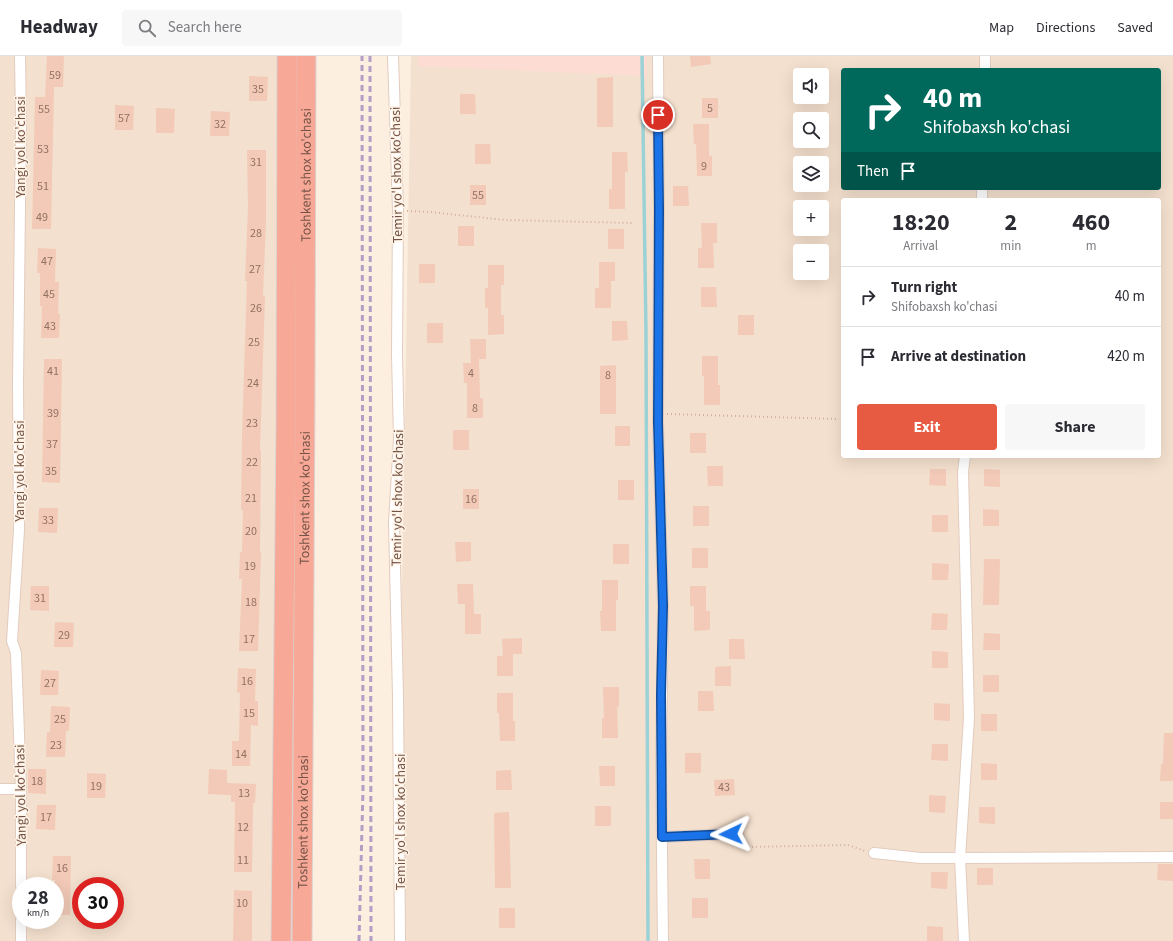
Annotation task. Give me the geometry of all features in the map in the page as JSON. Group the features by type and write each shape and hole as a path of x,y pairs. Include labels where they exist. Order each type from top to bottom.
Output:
{"highway":[{"name":"Toshkent shox ko'chasi","path":"281,941 286,421 286,56"},
{"name":"Toshkent shox ko'chasi","path":"302,941 306,392 306,56"}],"street":[{"name":"Yangi yol ko'chasi","path":"20,56 21,120 18,376 19,530 12,641 16,653 21,789 21,877"},
{"name":"Temir yo'l shox ko'chasi","path":"393,56 398,211 397,355 399,439 394,523 398,696 400,941"},
{"path":"658,56 658,414 663,606 661,741 663,941"},
{"path":"985,58 985,68"},
{"path":"964,941 960,858 969,718 964,487 966,458"},
{"path":"0,789 21,789"},
{"path":"662,837 731,834"},
{"path":"874,853 921,858 1173,857"},
{"path":"21,929 21,941"}],"path":[{"path":"398,211 430,212 505,220 634,223"},
{"path":"658,414 838,419"},
{"path":"731,834 749,847 848,845 874,853"}],"shaded area":[{"path":"0,56 292,56 293,941 0,941"},
{"path":"411,56 1173,56 1173,941 396,941"},
{"path":"418,56 647,56 647,76 418,66"}],"building":[{"path":"47,56 64,56 63,87 54,87 51,229 32,229 35,97 45,97"},
{"path":"690,56 710,56 711,64 691,67"},
{"path":"249,76 268,77 267,101 249,101"},
{"path":"613,77 613,127 597,127 597,78"},
{"path":"460,94 475,94 476,114 460,114"},
{"path":"702,98 718,98 718,118 702,118"},
{"path":"115,105 134,106 133,130 115,130"},
{"path":"156,108 175,109 174,133 156,133"},
{"path":"211,111 230,112 229,136 210,136"},
{"path":"693,124 709,124 709,156 712,156 712,176 697,176 696,144 694,144"},
{"path":"475,144 490,144 491,164 475,164"},
{"path":"247,150 266,150 266,221 263,296 265,296 260,450 261,552 258,651 239,651 242,579 239,579 240,552 242,552 243,510 241,510 242,435 247,281 245,281 248,207"},
{"path":"612,152 627,152 628,172 625,172 625,209 609,209 609,189 612,189"},
{"path":"470,185 486,185 486,205 470,205"},
{"path":"673,186 688,186 689,206 673,206"},
{"path":"701,223 717,223 717,243 713,243 714,268 698,268 698,248 702,248"},
{"path":"458,226 474,226 474,246 458,246"},
{"path":"608,229 624,229 624,249 608,249"},
{"path":"38,248 56,249 55,282 59,282 59,338 41,338 42,306 40,306 40,273 37,273"},
{"path":"599,262 615,262 615,281 611,281 611,308 595,308 595,288 599,288"},
{"path":"419,264 435,264 435,283 419,283"},
{"path":"488,265 504,265 504,285 501,285 501,315 504,315 504,334 488,335 488,308 485,308 485,288 488,288"},
{"path":"701,287 716,287 717,307 701,307"},
{"path":"738,315 754,315 754,335 738,335"},
{"path":"612,321 627,321 628,340 612,341"},
{"path":"427,323 443,323 443,343 427,343"},
{"path":"470,339 486,339 486,359 479,359 480,398 483,398 483,418 467,418 467,383 464,383 463,363 471,363"},
{"path":"702,356 718,356 720,405 704,405"},
{"path":"44,359 62,359 60,483 42,482"},
{"path":"616,365 616,414 600,414 600,366"},
{"path":"615,426 630,426 630,446 615,446"},
{"path":"453,430 469,430 469,450 453,450"},
{"path":"690,433 706,433 706,453 690,453"},
{"path":"707,466 723,466 723,486 708,486"},
{"path":"930,469 946,469 946,486 929,485"},
{"path":"984,469 1000,470 1000,487 984,486"},
{"path":"618,480 634,480 634,500 618,500"},
{"path":"463,489 479,489 479,509 463,509"},
{"path":"693,506 709,506 709,526 693,526"},
{"path":"39,508 58,508 57,533 38,532"},
{"path":"983,509 999,510 999,526 983,526"},
{"path":"932,515 948,515 948,532 932,532"},
{"path":"455,542 471,542 471,561 456,562"},
{"path":"613,544 629,544 629,564 613,564"},
{"path":"692,548 708,548 708,568 692,568"},
{"path":"984,559 1000,559 999,605 983,605"},
{"path":"932,563 949,564 948,580 932,580"},
{"path":"602,580 618,580 618,600 616,600 616,631 601,631 600,611 602,611"},
{"path":"457,584 473,584 474,614 481,614 481,634 465,634 465,604 458,604"},
{"path":"31,586 49,586 49,611 30,610"},
{"path":"690,586 706,586 706,611 710,611 710,630 694,631 694,606 690,606"},
{"path":"932,613 948,614 947,630 931,630"},
{"path":"55,622 74,623 73,647 54,647"},
{"path":"984,633 1000,634 1000,650 983,650"},
{"path":"522,638 522,654 513,654 513,676 497,676 497,656 503,656 502,639"},
{"path":"729,639 744,639 745,659 729,659"},
{"path":"932,651 948,652 948,668 932,668"},
{"path":"731,666 731,686 715,686 715,667"},
{"path":"238,668 256,669 255,701 258,701 258,726 251,725 250,766 232,766 232,741 239,741 240,693 237,692"},
{"path":"41,670 59,671 58,695 40,695"},
{"path":"983,675 999,675 999,692 983,692"},
{"path":"603,687 619,687 619,707 617,707 618,738 602,738 602,718 604,718"},
{"path":"698,691 713,691 714,711 698,711"},
{"path":"497,693 513,693 515,741 500,741 499,713 497,713"},
{"path":"934,703 950,704 950,721 934,720"},
{"path":"51,706 70,707 69,731 66,731 65,757 46,757 47,732 50,732"},
{"path":"981,714 997,714 997,731 981,731"},
{"path":"1164,733 1173,733 1173,781 1160,781 1161,764 1163,764"},
{"path":"932,744 948,744 948,761 931,760"},
{"path":"685,753 701,753 701,773 685,773"},
{"path":"981,763 997,764 997,780 981,780"},
{"path":"599,766 615,766 615,786 600,786"},
{"path":"28,769 46,769 46,794 28,793"},
{"path":"209,769 227,770 227,783 256,784 255,803 253,803 252,872 234,872 235,802 231,802 231,795 208,794"},
{"path":"511,770 512,790 496,790 496,771"},
{"path":"87,773 106,774 105,798 87,798"},
{"path":"734,779 735,795 715,796 714,780"},
{"path":"929,795 946,796 945,813 929,812"},
{"path":"1160,802 1173,802 1173,819 1160,819"},
{"path":"37,805 56,805 55,830 36,829"},
{"path":"595,806 611,806 611,826 595,826"},
{"path":"979,807 995,807 995,824 979,823"},
{"path":"509,812 511,888 495,888 494,813"},
{"path":"53,856 71,856 70,915 64,915 64,877 52,877"},
{"path":"694,859 710,859 710,879 695,879"},
{"path":"1158,864 1173,864 1173,881 1157,880"},
{"path":"977,868 993,868 993,885 977,885"},
{"path":"931,872 948,872 947,889 931,888"},
{"path":"234,890 252,891 252,941 233,941"},
{"path":"692,898 708,898 708,918 692,918"},
{"path":"499,908 515,908 515,928 499,928"},
{"path":"927,926 943,927 943,941 927,941"}],"waterway":[{"path":"642,56 646,333 648,941"}],"railway":[{"path":"359,941 363,790 362,56"},
{"path":"370,56 371,941"}],"route":[{"path":"658,115 658,422 663,606 661,695 662,837 731,834"}]}
